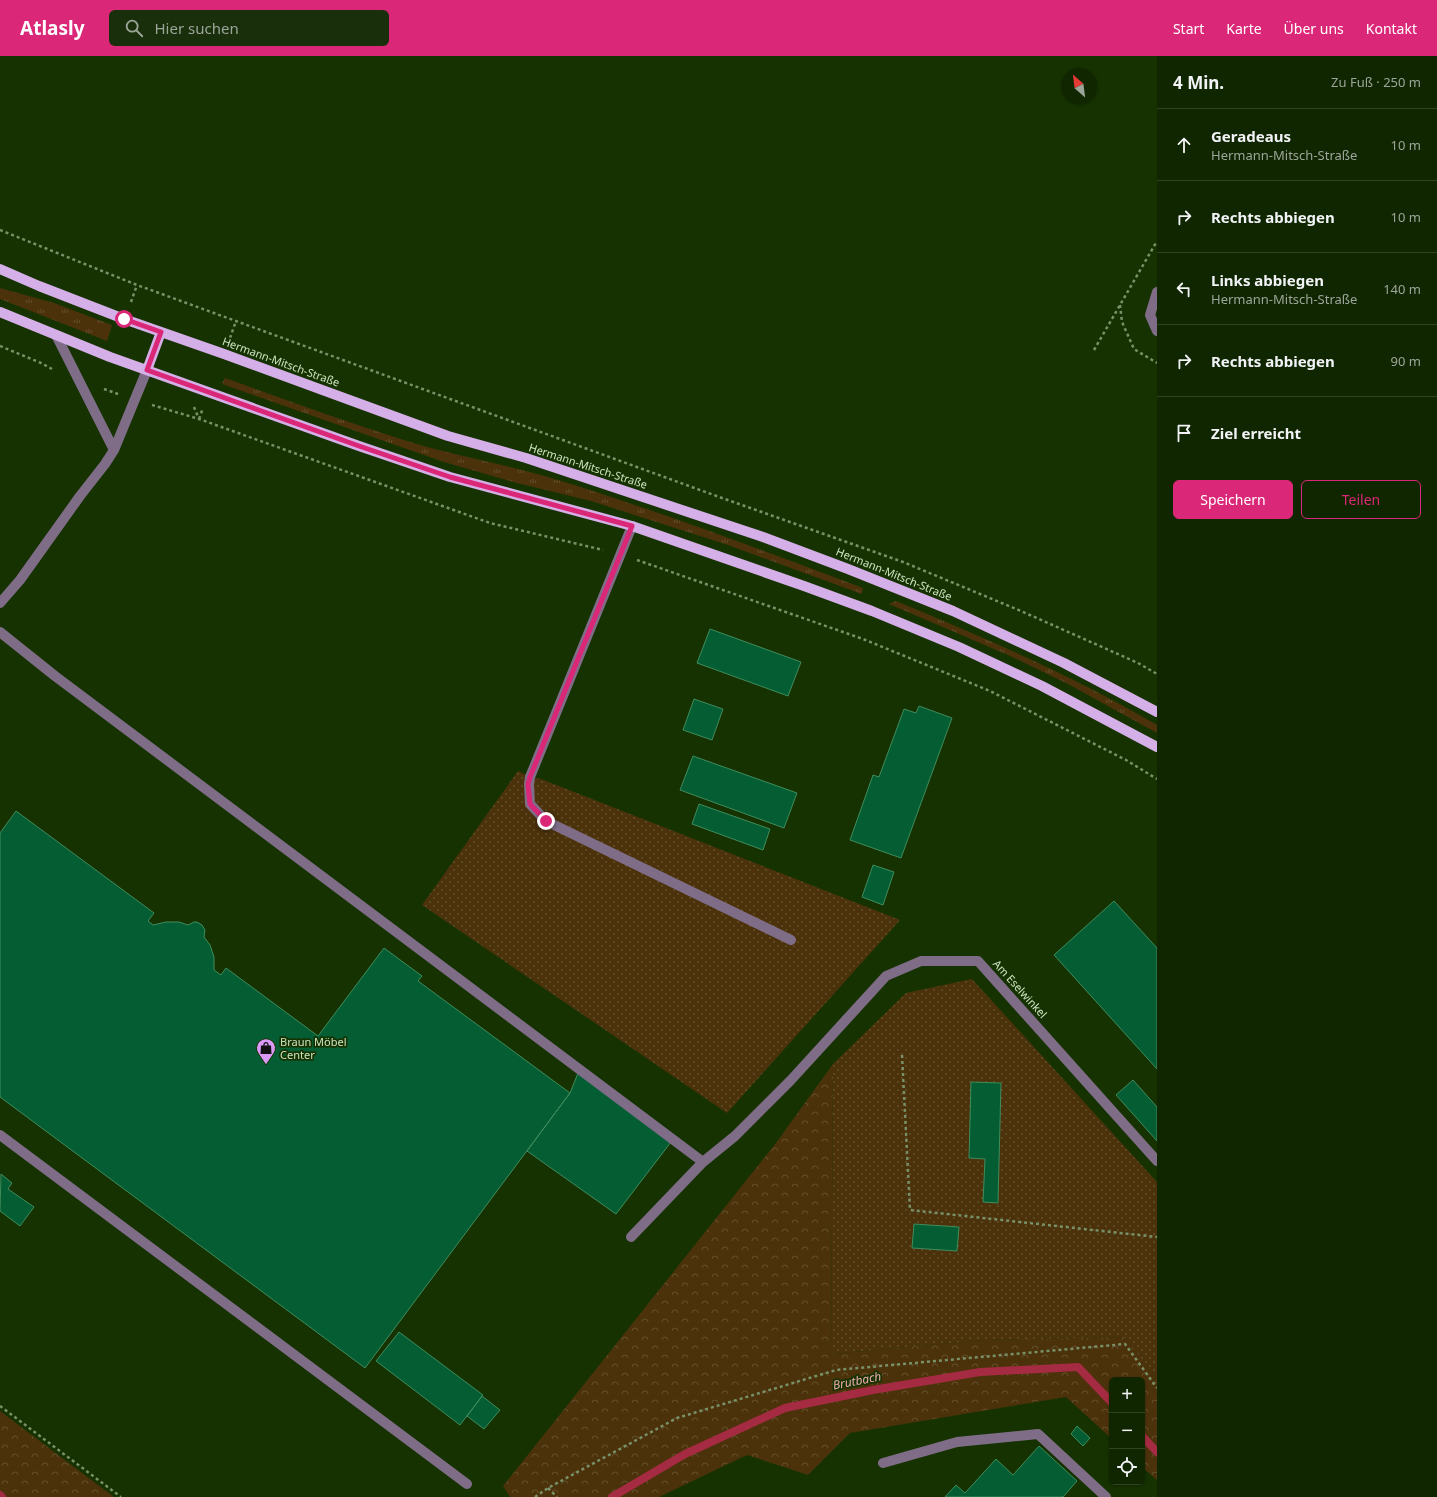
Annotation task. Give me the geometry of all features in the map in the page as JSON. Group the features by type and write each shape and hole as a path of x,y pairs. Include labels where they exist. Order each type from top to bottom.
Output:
{"main road":[{"name":"Hermann-Mitsch-Straße","path":"0,269 38,286 161,332 448,436 534,460 763,537 848,569 960,614 1064,663 1157,712"},
{"path":"0,312 147,370 359,446 450,477 632,526 872,611 959,647 1042,686 1157,747"},
{"path":"147,370 161,332"}],"street":[{"path":"1157,292 1150,315 1157,331"},
{"path":"56,335 114,450"},
{"path":"0,603 20,580 114,450 147,370"},
{"path":"632,526 619,554 530,777 528,784 530,804 546,821 791,940"},
{"path":"0,632 55,676 703,1162"},
{"name":"Am Eselwinkel","path":"631,1237 703,1162 735,1136 792,1080 886,976 921,961 978,961 1157,1161"},
{"path":"0,1135 467,1484"},
{"path":"883,1463 957,1442 1038,1434 1106,1497"}],"path":[{"path":"0,230 137,285 714,496 903,562 1028,614 1138,663 1157,674"},
{"path":"1094,350 1157,241"},
{"path":"1120,304 1122,322 1134,349 1157,363"},
{"path":"0,346 41,363 52,370"},
{"path":"199,419 490,523 619,554 863,639 990,691 1126,760 1157,779"},
{"path":"902,1055 910,1210 1157,1237"},
{"path":"535,1497 548,1488 677,1418 836,1370 1125,1344 1157,1388"},
{"path":"0,1406 121,1497"},
{"path":"548,1488 557,1497"}],"green space":[{"path":"0,288 54,303 112,325 107,341 0,299"},
{"path":"225,378 336,418 404,440 548,477 627,502 863,588 862,594 728,545 591,501 517,483 444,462 222,384"},
{"path":"896,601 1029,658 1094,690 1157,725 1157,733 1068,684 1008,655 889,604"},
{"path":"518,771 530,777 541,779 900,920 727,1113 422,905"},
{"path":"972,979 1157,1182 1157,1379 1125,1337 983,1340 831,1354 833,1064 906,993"},
{"path":"833,1064 831,1354 983,1340 1126,1337 1157,1379 1157,1480 1145,1470 1145,1377 1109,1377 1109,1436 1066,1397 850,1433 808,1475 747,1455 659,1497 510,1497 503,1486 776,1143"},
{"path":"0,1411 114,1497 0,1497"}],"building":[{"path":"710,629 801,662 788,696 697,663"},
{"path":"694,699 723,709 712,740 683,730"},
{"path":"919,706 952,718 901,858 850,840 873,775 879,777 904,709 916,713"},
{"path":"693,756 797,793 784,828 680,790"},
{"path":"699,804 770,829 763,850 692,824"},
{"name":"Braun Möbel Center","path":"16,811 154,913 148,921 153,925 166,922 179,922 188,925 197,922 202,925 205,930 204,937 210,945 214,957 214,970 221,975 226,968 318,1036 384,948 422,976 418,981 570,1093 365,1368 0,1097 0,833"},
{"path":"873,865 894,872 883,905 862,897"},
{"path":"1114,901 1157,948 1157,1069 1054,955"},
{"path":"578,1073 671,1142 616,1214 527,1151 570,1093"},
{"path":"1133,1080 1157,1107 1157,1141 1116,1095"},
{"path":"971,1082 1001,1083 998,1203 983,1202 985,1159 969,1158"},
{"path":"1,1174 12,1183 8,1189 34,1207 20,1226 0,1211"},
{"path":"914,1224 959,1227 957,1251 912,1248"},
{"path":"399,1332 483,1395 460,1425 376,1361"},
{"path":"482,1396 500,1410 484,1429 467,1416"},
{"path":"1077,1426 1090,1438 1083,1446 1071,1434"},
{"path":"1039,1446 1077,1481 1063,1497 945,1497 956,1485 965,1493 996,1459 1013,1475"}],"waterway":[{"name":"Brutbach","path":"612,1497 685,1454 785,1408 873,1390 980,1372 1078,1367 1109,1400"},
{"name":"Brutbach","path":"1145,1439 1157,1452"}],"place":[{"name":"Braun Möbel Center","path":"266,1065"}],"route":[{"path":"124,319 161,332 147,370 450,477 632,526 619,554 530,777 528,784 530,804 546,821"}]}
